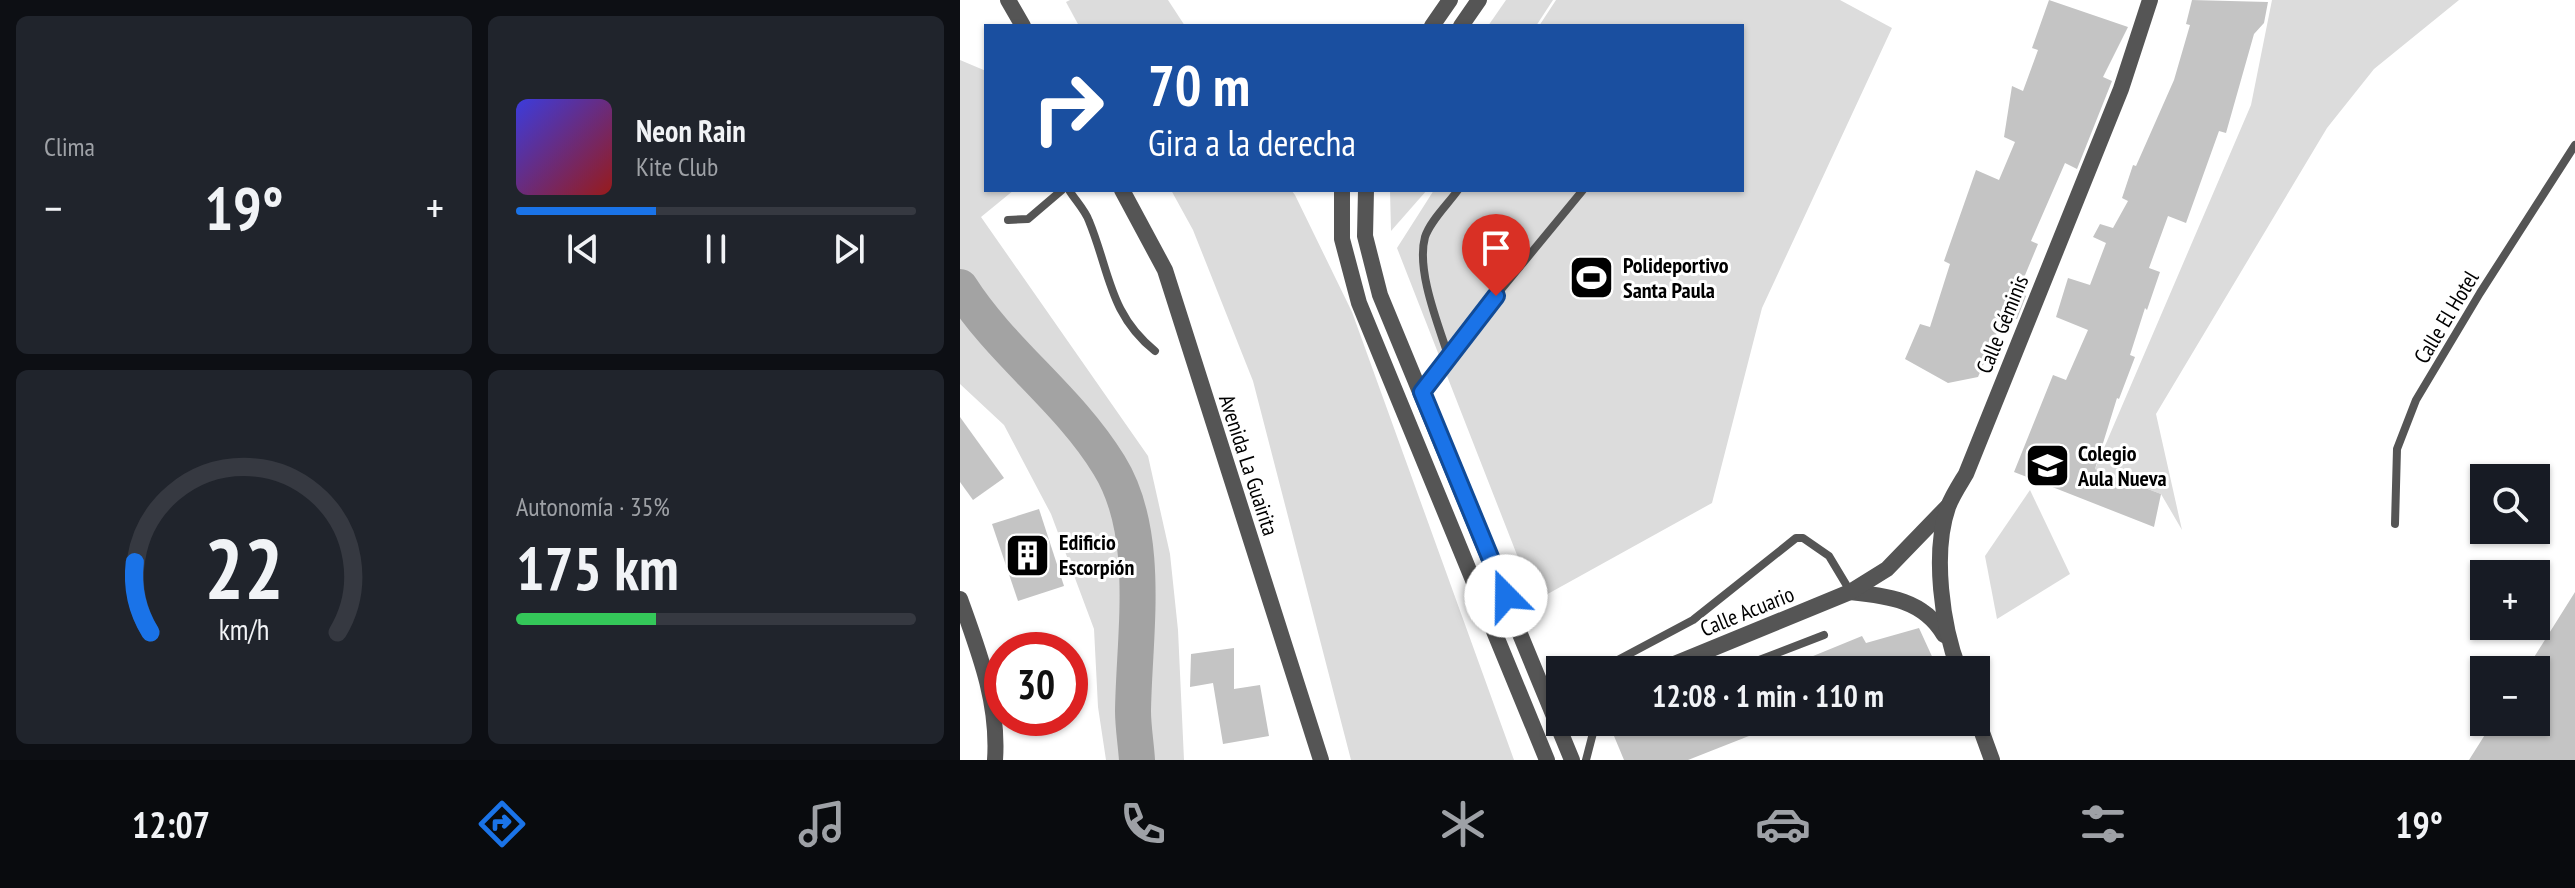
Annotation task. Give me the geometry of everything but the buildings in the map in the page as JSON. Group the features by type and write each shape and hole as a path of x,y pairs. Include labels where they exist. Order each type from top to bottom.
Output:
{"street":[{"path":"1008,0 1022,24"},
{"path":"1433,24 1450,0"},
{"path":"1462,24 1479,0"},
{"name":"Calle Géminis","path":"1953,656 1947,640 1941,554 1948,505 1966,474 2121,89 2150,0"},
{"name":"Avenida La Guairita","path":"1123,192 1165,270 1321,760"},
{"path":"1342,192 1342,239 1359,303 1547,760"},
{"path":"1366,192 1365,236 1380,295 1546,686"},
{"path":"1359,303 1380,295"},
{"name":"Calle Acuario","path":"1694,656 1850,592 1887,569 1948,505"},
{"path":"1850,592 1909,602 1935,620 1947,640"},
{"path":"960,599 990,691 997,735 995,760"},
{"path":"1532,721 1546,716"},
{"path":"1564,736 1572,760"},
{"path":"1983,736 1992,760"}],"lane":[{"name":"Calle El Hotel","path":"2395,524 2397,449 2416,400 2575,145"},
{"path":"1008,220 1017,222 1028,219 1060,192"},
{"path":"1070,192 1088,218 1118,306 1134,335 1155,351"},
{"path":"1448,355 1431,304 1424,249 1426,235 1457,192"},
{"path":"1422,392 1436,378 1448,355 1581,192"},
{"path":"1625,656 1693,620 1796,538 1803,538 1829,556 1850,592"},
{"path":"1769,656 1824,635"},
{"path":"1586,760 1592,736"}],"shaded area":[{"path":"1168,0 1184,24 1078,24 1066,2"},
{"path":"1506,0 1553,0 1537,24 1489,24"},
{"name":"Polideportivo Santa Paula","path":"1556,0 1840,0 1892,28 1762,308 1712,503 1535,601 1397,248 1433,192 1744,192 1744,24 1540,24"},
{"path":"2272,0 2459,0 2374,69 2327,128 2156,414 2182,530 2161,494 2095,469 2251,105"},
{"path":"960,60 984,70 984,192 1012,192 981,217 1148,456 1170,554 1178,630 1184,760 1106,760 1098,707 1094,629 1051,514 1004,425 960,384"},
{"path":"1172,192 1293,192 1295,195 1352,312 1514,760 1351,760 1253,381 1193,230"},
{"path":"1390,192 1425,192 1391,231"},
{"path":"2030,490 2070,574 1997,619 1985,556"}],"waterway":[{"path":"960,287 995,333 1093,441 1122,492 1131,522 1138,585 1133,711 1137,760"}],"place":[{"name":"Polideportivo Santa Paula","path":"1592,278"},
{"name":"Colegio Aula Nueva","path":"2047,466"},
{"name":"Edificio Escorpión","path":"1028,555"}],"route":[{"path":"1496,296 1452,349 1436,378 1422,392 1506,596"}]}
